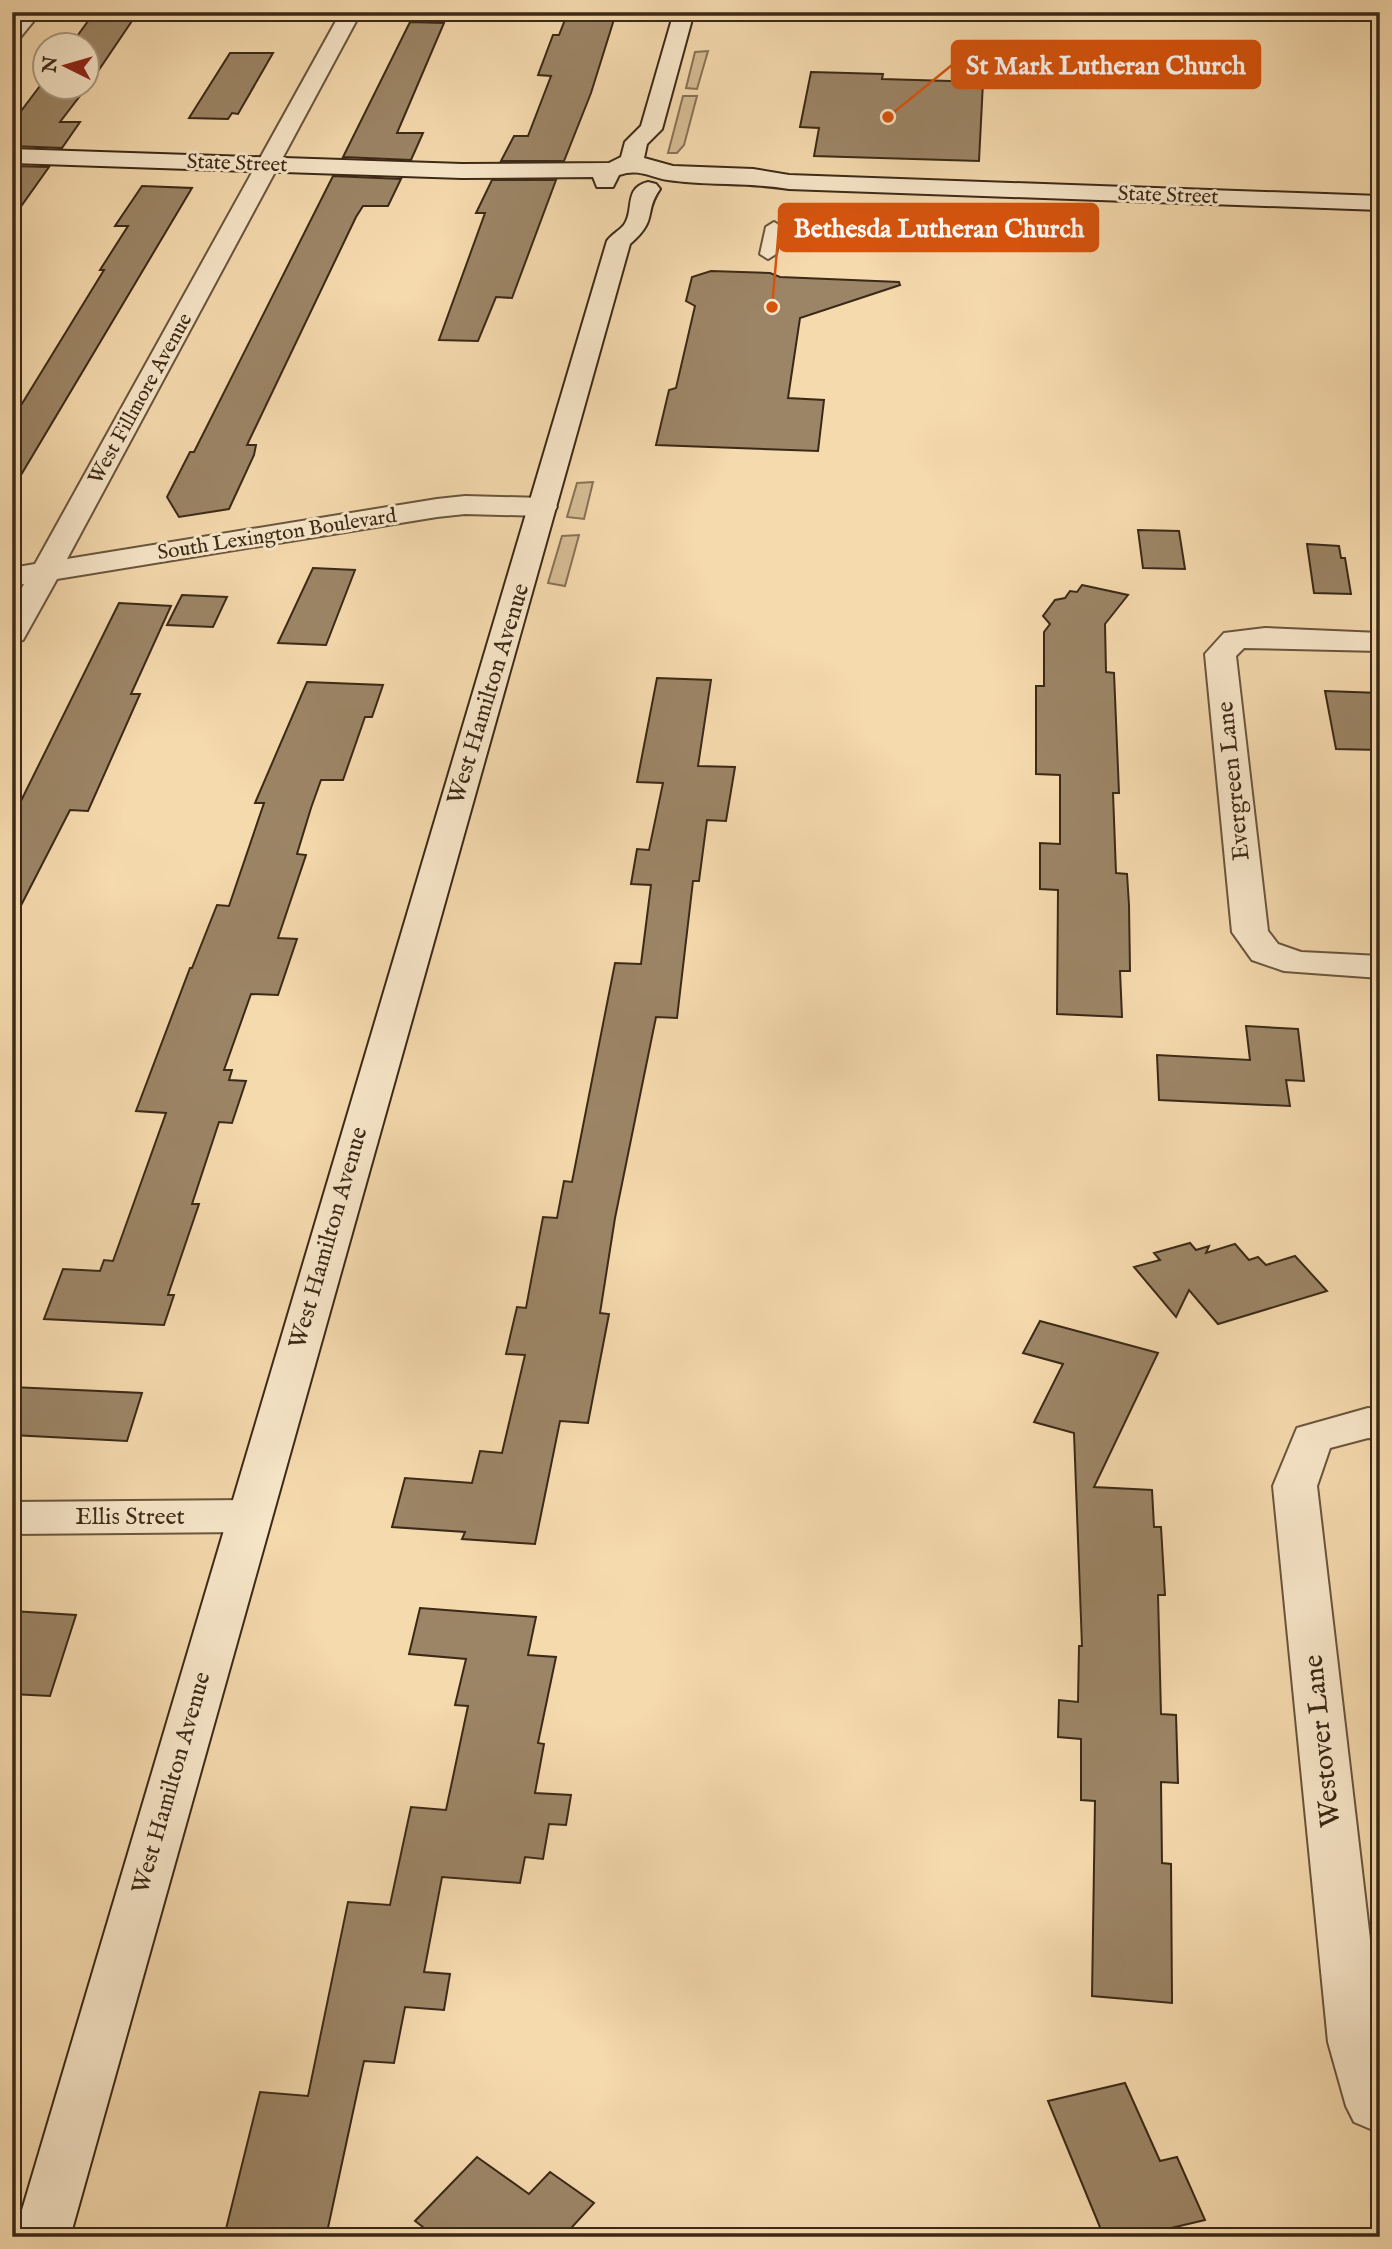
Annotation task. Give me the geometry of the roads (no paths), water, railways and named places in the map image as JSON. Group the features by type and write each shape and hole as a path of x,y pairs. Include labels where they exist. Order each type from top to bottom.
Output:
{"street":[{"path":"12,35 31,12"},
{"name":"West Fillmore Avenue","path":"12,634 351,12"},
{"path":"615,195 632,159 636,142 652,128 684,12"},
{"path":"652,128 659,143 659,179"},
{"name":"State Street","path":"12,156 462,171 615,195 659,179 752,186 789,182 1380,204"},
{"name":"West Hamilton Avenue","path":"615,195 637,226 642,196 659,179"},
{"name":"West Hamilton Avenue","path":"42,2237 248,1516 543,507 615,195"},
{"name":"South Lexington Boulevard","path":"12,577 437,508 465,505 543,507"},
{"name":"Evergreen Lane","path":"1380,642 1265,637 1235,639 1220,654 1250,932 1265,952 1297,963 1380,967"},
{"name":"Westover Lane","path":"1380,1424 1368,1423 1312,1438 1296,1486 1355,2042 1373,2106 1380,2110"},
{"name":"Ellis Street","path":"12,1518 248,1516"}],"lane":[{"path":"768,254 774,227"}],"place":[{"name":"St Mark Lutheran Church","path":"888,117"},
{"name":"Bethesda Lutheran Church","path":"772,307"}]}
